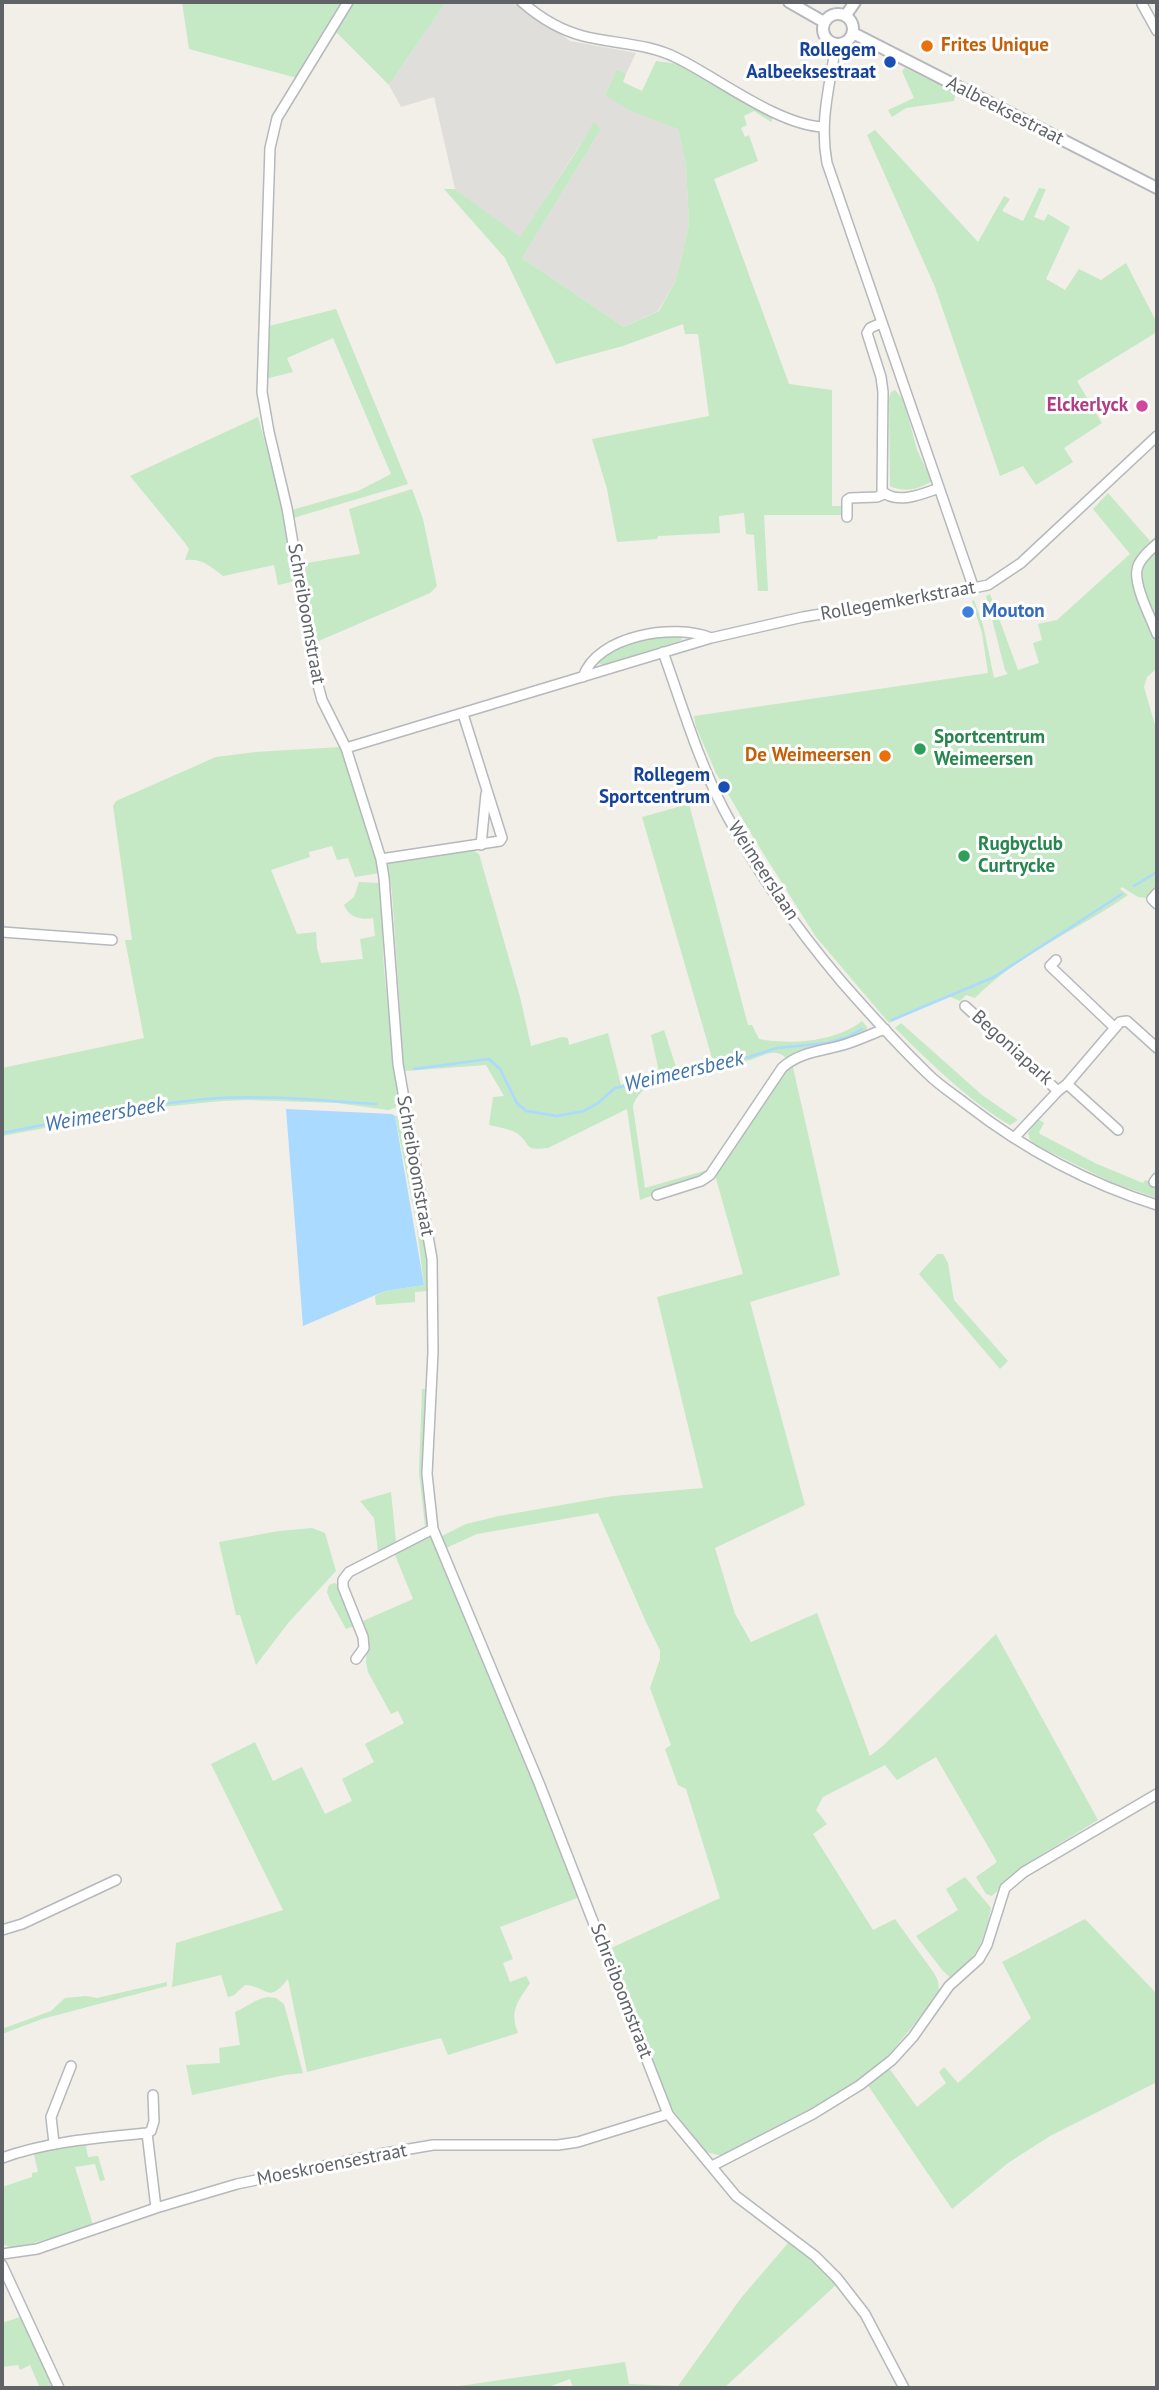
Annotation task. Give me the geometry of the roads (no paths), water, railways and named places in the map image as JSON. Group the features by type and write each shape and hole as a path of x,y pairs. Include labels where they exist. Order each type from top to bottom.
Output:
{"street":[{"name":"Schreiboomstraat","path":"348,2 277,118 273,133 268,176 262,372 264,410 287,508 315,674 322,700 346,748 381,859 387,899 398,1064 432,1259 433,1352 427,1474 433,1529 545,1796 668,2115 736,2196 815,2256 837,2278 865,2314 904,2388"},
{"path":"522,2 565,30 584,36 644,46 676,57 781,114 804,124 823,127"},
{"path":"789,2 824,22"},
{"path":"846,15 855,2"},
{"path":"1142,4 1157,31"},
{"path":"834,13 846,15 853,23 853,33 846,42 836,44 826,38 822,27 834,13"},
{"name":"Aalbeeksestraat","path":"853,33 1157,188"},
{"path":"836,44 823,127 823,146 828,168 974,589"},
{"path":"881,323 870,328 867,333 883,392 884,494"},
{"path":"881,377 897,371"},
{"name":"Rollegemkerkstraat","path":"346,748 711,638 803,617 974,589 998,580 1157,436"},
{"path":"847,517 849,498 877,497 884,494 914,497 939,488"},
{"path":"1157,544 1146,553 1136,569 1139,586 1157,634"},
{"name":"Rollegemkerkstraat","path":"583,677 585,670 598,654 611,646 645,634 699,633 711,638"},
{"name":"Weimeerslaan","path":"663,652 696,747 725,812 790,916 822,959 930,1076 1014,1138 1049,1160 1093,1181 1157,1205"},
{"path":"381,859 481,845 500,841 502,838 463,714"},
{"path":"481,845 487,788"},
{"path":"1157,893 1152,899 1157,904"},
{"path":"2,932 112,940"},
{"path":"1056,960 1050,966 1115,1028 1120,1022 1127,1021 1157,1048"},
{"name":"Begoniapark","path":"965,1006 1058,1091"},
{"name":"Begoniapark","path":"1014,1138 1067,1084 1115,1028"},
{"path":"657,1195 701,1181 710,1175 789,1061 885,1029"},
{"name":"Begoniapark","path":"1067,1084 1118,1130"},
{"path":"356,1659 364,1648 363,1637 343,1587 343,1580 349,1572 433,1529"},
{"path":"712,2166 813,2114 860,2085 892,2060 913,2037 949,1986 979,1959 987,1945 1005,1888 1024,1872 1157,1794"},
{"path":"2,1930 22,1924 116,1880"},
{"path":"54,2143 51,2117 71,2066"},
{"path":"2,2158 28,2148 54,2143 147,2133 151,2131 154,2121 153,2095"},
{"name":"Moeskroensestraat","path":"2,2254 37,2249 156,2208 237,2184 380,2154 433,2145 568,2144 668,2115"},
{"path":"147,2133 156,2208"},
{"path":"2,2265 59,2388"}],"water":[{"path":"286,1109 395,1116 424,1285 385,1291 303,1326"}],"waterway":[{"name":"Weimeersbeek","path":"1134,886 1157,872"},
{"name":"Weimeersbeek","path":"892,1020 994,977 1122,894"},
{"name":"Weimeersbeek","path":"414,1069 489,1059 500,1069 517,1103 526,1111 557,1116 584,1111 615,1088 640,1083 672,1070 749,1057 777,1048 827,1043 848,1037 862,1029"},
{"name":"Weimeersbeek","path":"2,1133 193,1100 240,1097 376,1104"}],"place":[{"name":"Frites Unique","path":"927,46"},
{"name":"Rollegem Aalbeeksestraat","path":"890,62"},
{"name":"Elckerlyck","path":"1142,406"},
{"name":"Mouton","path":"968,612"},
{"name":"Sportcentrum Weimeersen","path":"920,749"},
{"name":"De Weimeersen","path":"885,756"},
{"name":"Rollegem Sportcentrum","path":"724,787"},
{"name":"Rugbyclub Curtrycke","path":"964,856"}]}
